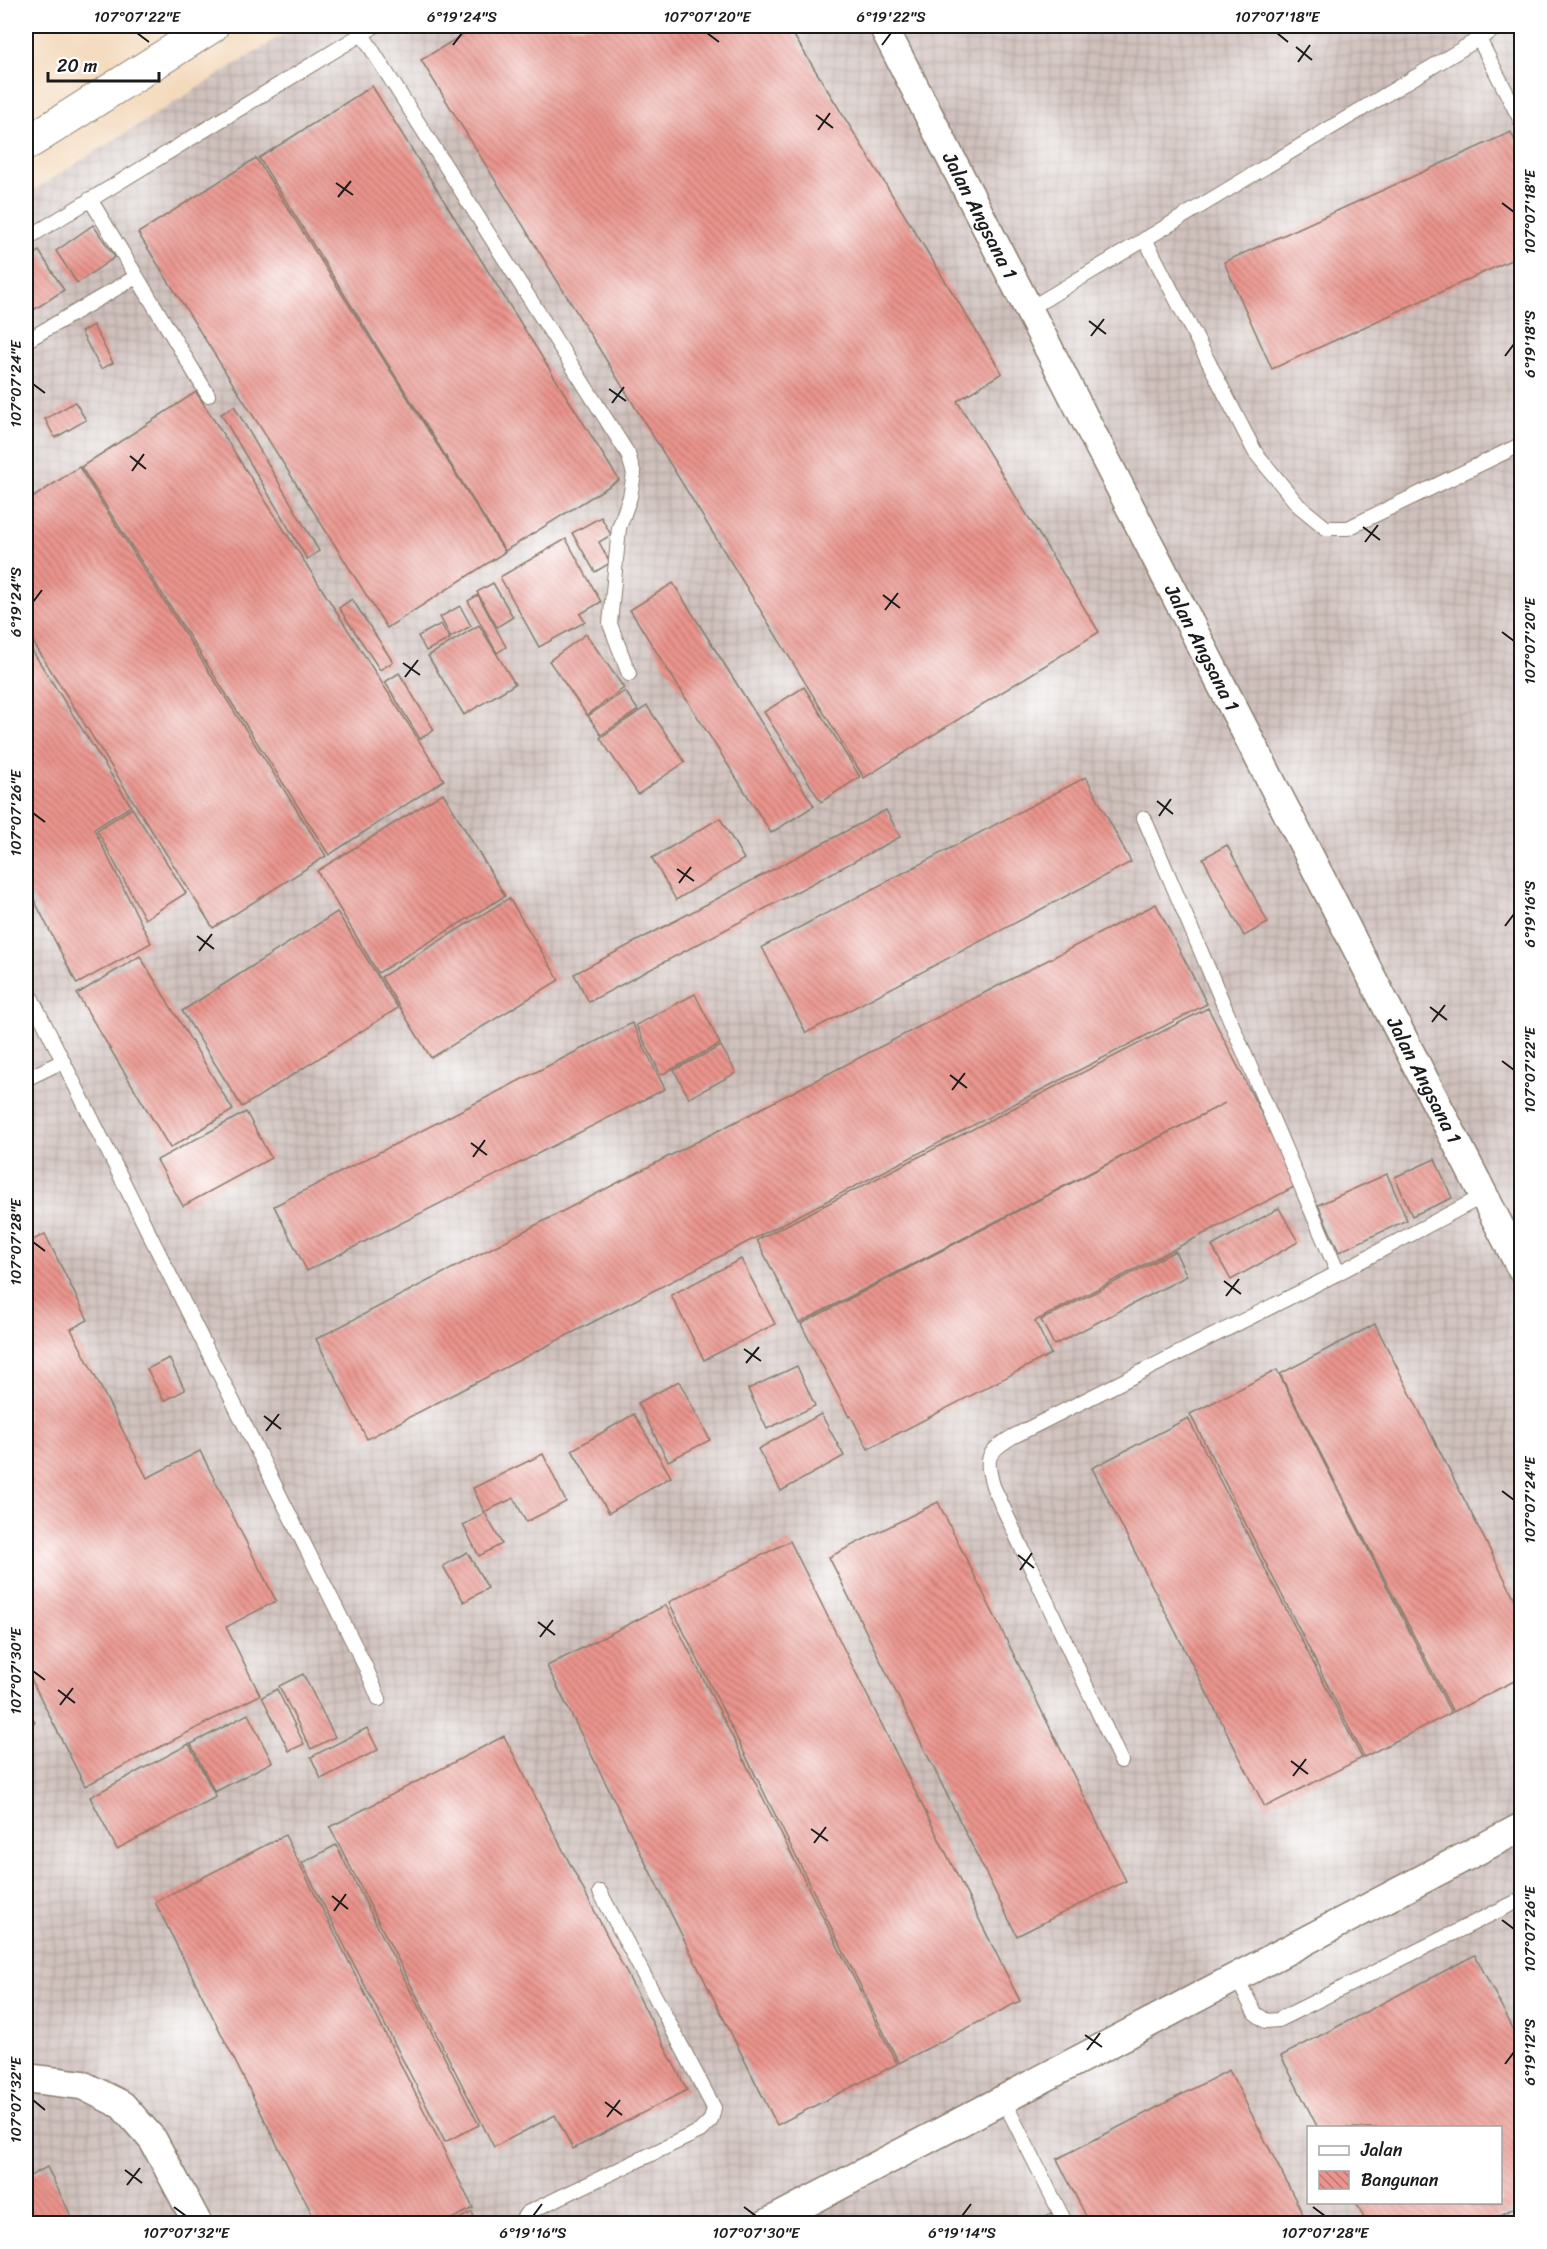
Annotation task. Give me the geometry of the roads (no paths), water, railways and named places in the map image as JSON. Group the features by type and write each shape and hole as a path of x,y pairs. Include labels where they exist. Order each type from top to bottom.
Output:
{"street":[{"path":"26,144 212,26"},
{"name":"Jalan Angsana 1","path":"883,26 1521,1270"},
{"path":"766,2223 1521,1827"},
{"path":"26,2078 82,2085 122,2105 153,2140 198,2223"}],"lane":[{"path":"26,239 375,26"},
{"path":"1029,309 1500,26"},
{"path":"362,34 628,453 634,474 630,497 619,528 610,624 628,674"},
{"path":"1479,39 1521,123"},
{"path":"90,199 208,395"},
{"path":"1145,239 1256,452 1298,505 1326,528 1348,528 1521,444"},
{"path":"26,341 136,277"},
{"path":"1144,818 1338,1273"},
{"path":"26,987 361,1658 379,1699"},
{"path":"26,1079 62,1062"},
{"path":"1122,1761 993,1486 987,1464 992,1453 1012,1437 1338,1273 1483,1196"},
{"path":"519,2223 527,2213 700,2131 713,2115 714,2108 600,1892"},
{"path":"1236,1977 1255,2013 1266,2021 1278,2020 1521,1899"},
{"path":"1003,2099 1066,2223"}]}
